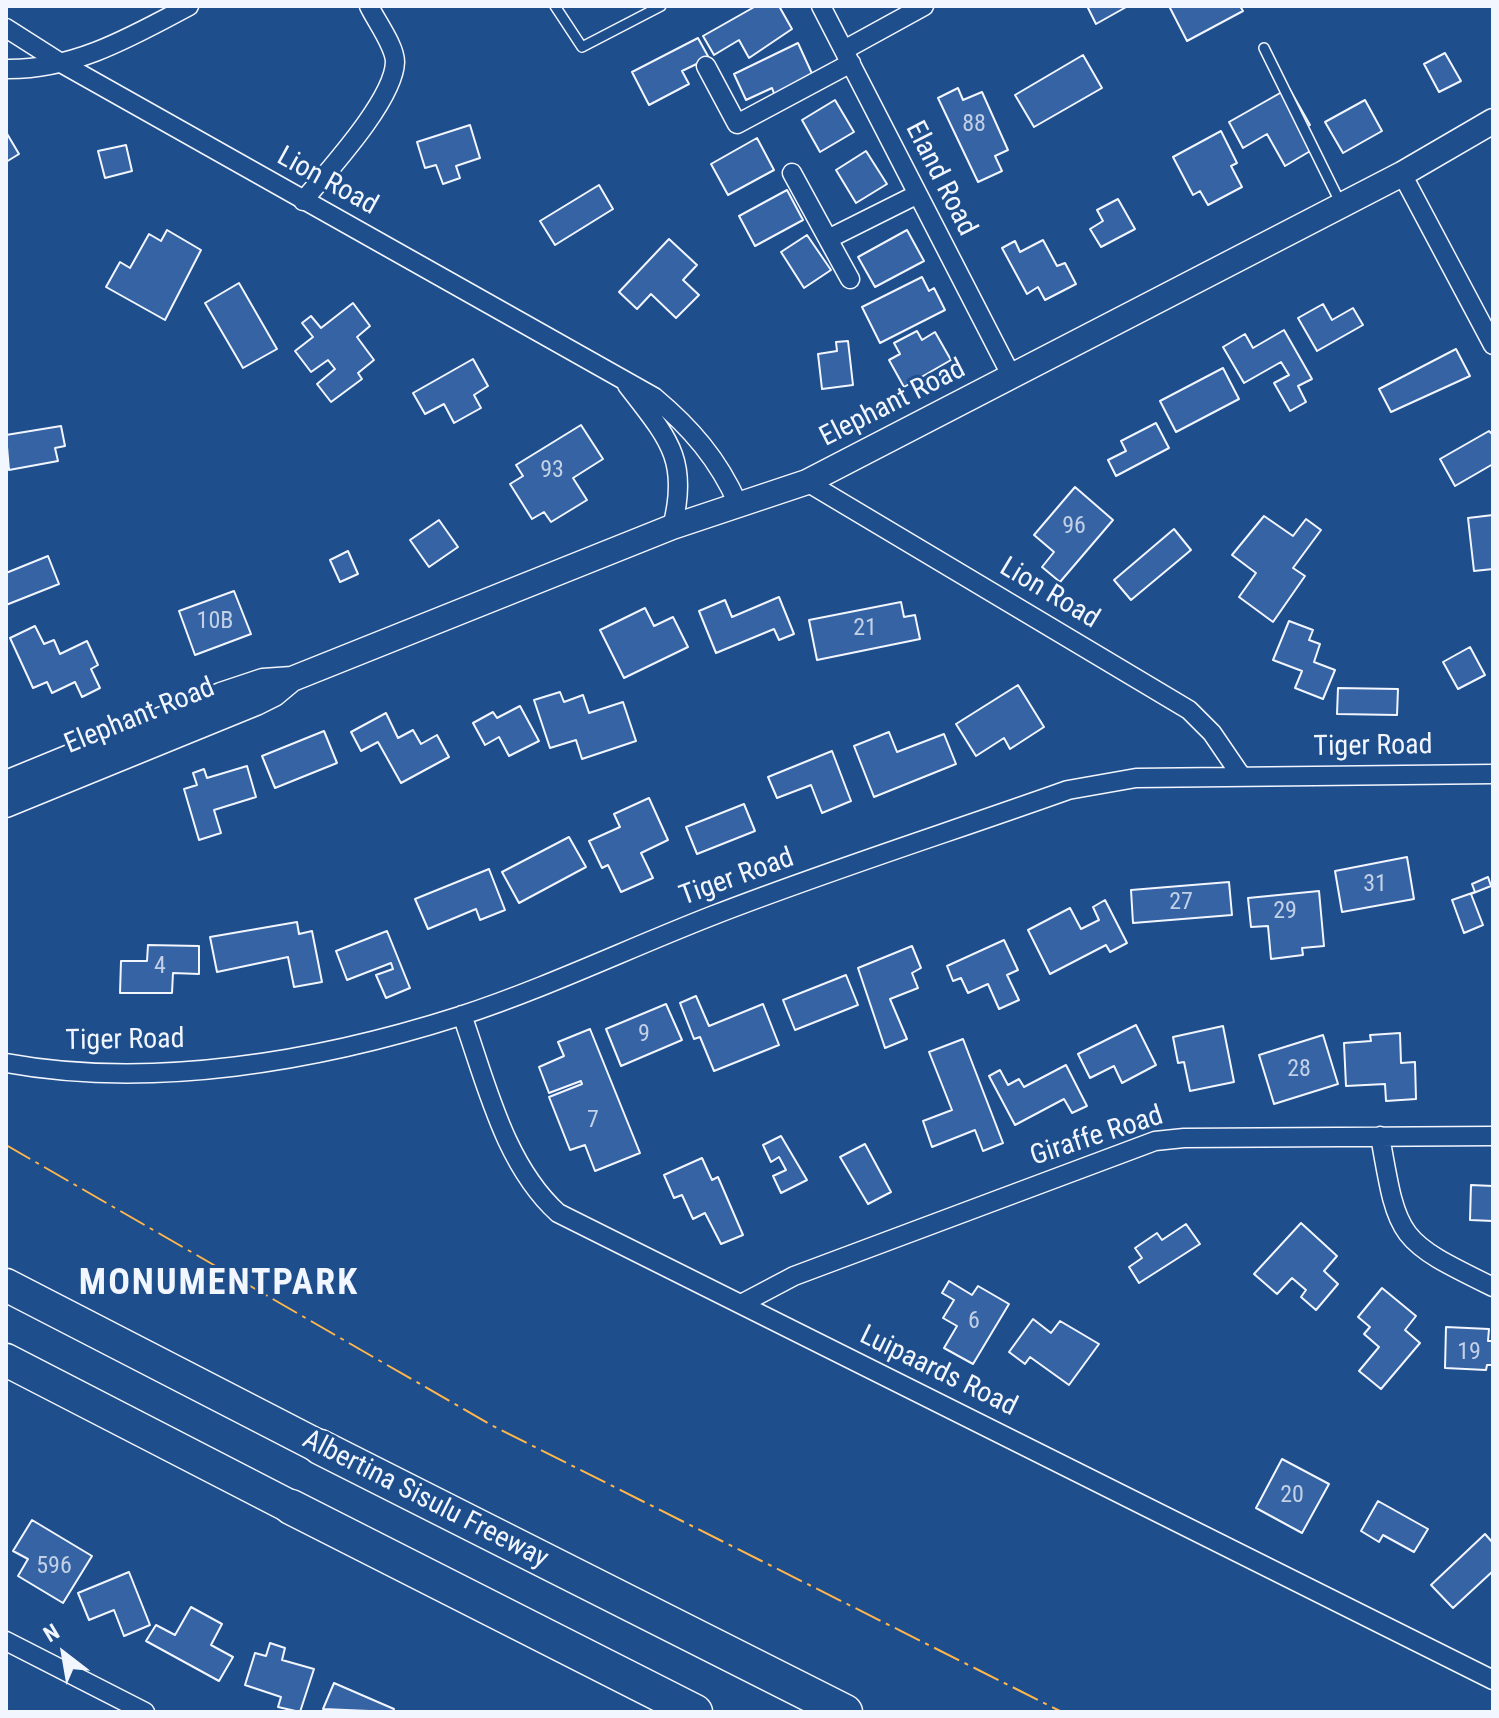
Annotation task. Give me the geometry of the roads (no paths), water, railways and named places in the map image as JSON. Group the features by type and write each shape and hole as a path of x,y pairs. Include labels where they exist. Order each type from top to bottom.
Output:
{"highway":[{"name":"Albertina Sisulu Freeway","path":"6,1285 845,1712"},
{"path":"6,1360 695,1712"}],"street":[{"path":"6,69 61,63 113,47 189,6"},
{"path":"303,201 387,92 396,59 369,6"},
{"name":"Eland Road","path":"821,6 1012,377"},
{"path":"706,66 737,124 924,6"},
{"name":"Lion Road","path":"6,28 61,63 303,201 654,397 688,426 727,479 738,504"},
{"name":"Elephant Road","path":"7,797 224,705 274,694 292,679 672,527 807,482 1402,174 1493,121"},
{"path":"792,173 850,279"},
{"path":"1402,174 1493,345"},
{"path":"828,239 916,195"},
{"name":"Lion Road","path":"623,379 673,451 680,495 672,527"},
{"name":"Lion Road","path":"807,482 1189,710 1212,733 1242,777"},
{"name":"Tiger Road","path":"6,1063 60,1071 114,1073 240,1065 366,1042 462,1015 716,914 1068,790 1117,779 1493,774"},
{"name":"Luipaards Road","path":"462,1015 515,1155 541,1198 558,1213 1493,1680"},
{"path":"1380,1136 1392,1205 1404,1233 1427,1253 1493,1287"},
{"name":"Giraffe Road","path":"741,1304 794,1276 1155,1141 1184,1138 1493,1136"},
{"path":"6,1641 145,1712"}],"lane":[{"path":"555,6 575,41 582,47 661,6"},
{"path":"1264,48 1341,206"}],"district":[{"name":"MONUMENTPARK","path":"219,1285"}]}
